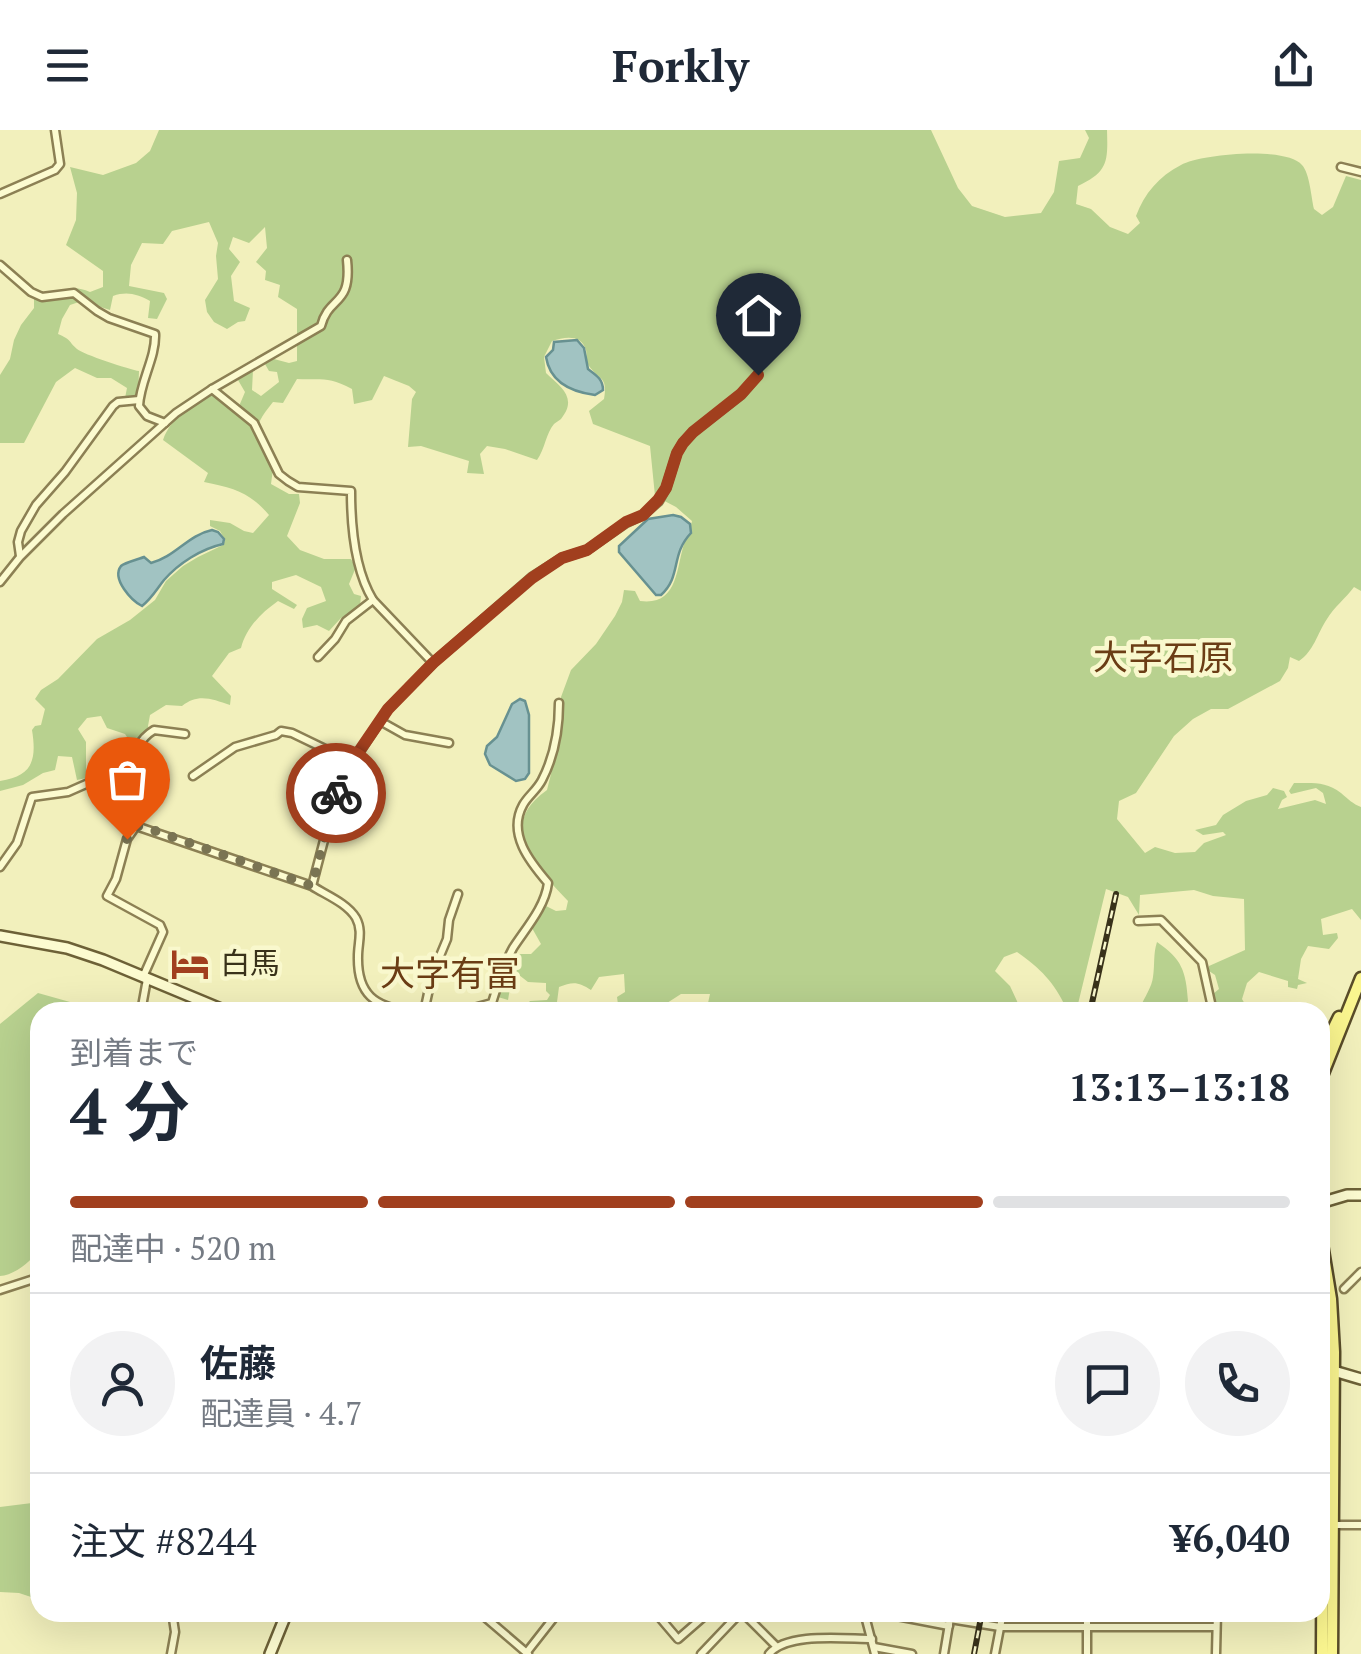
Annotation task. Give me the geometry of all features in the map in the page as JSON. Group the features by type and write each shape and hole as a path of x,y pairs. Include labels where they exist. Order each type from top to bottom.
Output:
{"main road":[{"path":"0,936 67,948 195,1002"},
{"path":"1330,1036 1361,975"},
{"path":"1330,1055 1361,975"},
{"path":"1330,1200 1361,1195"},
{"path":"1330,1292 1333,1316 1330,1336"},
{"path":"1330,1371 1361,1380"},
{"path":"1330,1482 1334,1525 1330,1553"},
{"path":"270,1654 283,1622"},
{"path":"1322,1654 1323,1622"},
{"path":"1329,1622 1332,1654"}],"street":[{"path":"0,194 55,170 60,164 55,130"},
{"path":"1341,167 1361,172"},
{"path":"0,582 63,514 165,423 212,389 321,326 325,314 345,291 346,260"},
{"path":"0,265 30,292 42,297 74,294 109,318 155,334 139,400 144,414 165,423"},
{"path":"312,886 339,783 388,709 433,663 532,578 643,515 666,488 683,443 758,375"},
{"path":"212,389 254,423 279,474 288,481 298,487 351,491 352,531 364,580 374,600 433,663"},
{"path":"20,558 21,531 36,505 113,406 139,400"},
{"path":"318,657 346,620 374,600"},
{"path":"492,1002 500,974 549,887 519,841 518,817 525,801 544,778 557,742 559,703"},
{"path":"380,722 405,735 449,743"},
{"path":"193,776 242,743 276,736 281,730 352,762"},
{"path":"0,866 17,843 32,797 68,792 102,777 131,774 135,750 150,732 185,734"},
{"path":"142,1002 145,978 163,932 160,925 107,896 127,839 136,826 312,886 354,915 360,933 357,958 368,995 374,1002"},
{"path":"426,1002 432,974 448,940 448,924 458,894"},
{"path":"1138,921 1161,920 1202,962 1211,1002"},
{"path":"1344,1289 1361,1272"},
{"path":"0,1290 30,1280"},
{"path":"1334,1525 1361,1525"},
{"path":"172,1654 174,1622"},
{"path":"491,1622 528,1653 551,1622"},
{"path":"664,1622 678,1639 698,1622"},
{"path":"701,1654 734,1622"},
{"path":"752,1622 776,1646"},
{"path":"867,1622 874,1647"},
{"path":"944,1654 949,1622"},
{"path":"969,1622 1000,1627 1216,1627"},
{"path":"995,1654 1001,1622"},
{"path":"1087,1622 1087,1654"},
{"path":"1216,1622 1216,1654"},
{"path":"769,1654 776,1646 800,1639 912,1654"}],"green space":[{"path":"159,130 931,130 958,188 972,206 1005,217 1041,213 1054,192 1059,161 1080,158 1089,138 1085,130 1107,130 1104,165 1078,186 1076,204 1091,209 1110,227 1128,234 1140,223 1136,216 1153,186 1173,169 1191,161 1243,154 1293,159 1305,169 1314,209 1322,215 1333,207 1346,176 1361,180 1361,591 1354,587 1333,610 1304,657 1299,661 1290,657 1280,681 1228,709 1211,709 1174,736 1136,793 1119,801 1117,819 1145,853 1155,847 1175,853 1195,852 1204,843 1226,835 1203,835 1195,830 1216,825 1223,815 1246,801 1267,795 1273,788 1284,791 1287,797 1278,809 1315,800 1326,804 1323,793 1316,788 1291,794 1289,791 1294,783 1330,786 1361,807 1361,920 1352,909 1321,919 1323,935 1337,933 1338,938 1329,949 1308,946 1298,979 1307,983 1297,989 1288,987 1288,981 1259,972 1247,983 1244,1002 1214,1002 1213,994 1219,989 1209,966 1245,950 1244,899 1194,890 1140,895 1139,915 1128,897 1106,889 1078,1002 1063,1002 1046,977 1017,952 1004,957 995,971 1010,986 1017,1002 708,1002 710,994 681,994 669,1002 618,1002 617,997 625,992 624,974 599,977 591,990 576,983 559,987 557,1002 529,1002 547,1000 550,995 546,983 512,976 508,1000 498,997 515,954 531,954 541,944 532,928 544,905 556,911 566,910 568,901 534,860 522,832 532,804 547,790 562,730 561,697 571,670 615,616 624,590 635,591 640,601 662,598 669,592 692,521 655,496 650,446 593,424 589,411 604,399 605,386 587,363 584,345 572,338 552,341 544,357 546,373 566,393 568,405 551,428 537,460 487,446 480,454 484,474 467,473 469,461 421,446 408,447 416,392 409,386 384,376 372,400 354,404 352,389 344,385 297,379 283,403 273,402 265,413 257,436 273,469 271,484 289,494 299,494 300,503 287,536 300,550 324,559 351,559 356,567 349,584 354,594 361,596 360,606 329,631 317,625 303,628 307,608 326,601 321,587 296,575 272,582 272,589 297,605 294,609 278,601 266,611 250,628 241,648 229,653 212,676 231,696 230,705 205,698 182,706 166,705 150,715 151,734 145,749 131,743 125,734 107,728 101,716 87,718 78,729 86,742 86,778 77,780 72,757 58,756 55,770 0,791 0,781 26,771 33,758 32,730 41,725 45,709 35,699 41,690 58,679 97,639 155,600 166,581 183,566 223,545 225,540 220,531 210,526 210,520 253,533 269,515 240,492 204,482 208,473 163,440 176,419 204,398 212,394 237,411 245,392 238,380 253,370 252,390 261,396 279,382 277,372 269,371 265,364 274,359 297,361 297,309 278,297 280,285 265,280 266,271 256,262 267,248 265,227 249,243 233,237 229,249 240,262 231,276 234,301 250,308 245,321 227,329 214,322 207,312 205,300 218,279 218,243 209,222 172,231 163,244 142,243 131,265 129,286 164,293 167,299 157,319 148,318 150,301 123,294 113,296 110,310 82,301 70,305 58,334 81,351 139,371 138,397 125,398 127,388 111,378 97,378 75,368 56,382 24,443 0,443 0,375 10,359 21,325 34,308 34,297 48,300 68,289 90,292 103,287 103,271 66,245 76,220 77,193 70,167 103,175 136,163 150,151"},
{"path":"1157,942 1181,967 1187,1002 1143,1002 1152,981"},
{"path":"38,993 70,1002 30,1002 30,1259 12,1273 0,1276 0,1024"},
{"path":"30,1503 30,1597 0,1592 0,1507"}],"water":[{"path":"577,340 584,348 588,369 602,383 603,390 595,395 563,384 548,366 546,357 554,342"},
{"path":"673,515 690,524 691,533 680,549 667,588 656,595 619,552 619,546 648,519"},
{"path":"212,530 224,539 223,544 183,562 142,606 124,589 119,577 121,566 144,557 151,563 160,560"},
{"path":"520,699 525,701 529,715 529,773 525,779 516,781 490,765 485,754 512,704"}],"railway":[{"path":"1092,1002 1116,894"},
{"path":"974,1654 980,1622"}],"way so far":[{"path":"127,839 136,826 144,827 312,886 336,793"}],"place":[{"name":"白馬","path":"190,964"}],"district":[{"name":"大字石原","path":"1163,658"},
{"name":"大字有冨","path":"450,974"}],"route":[{"path":"336,793 345,772 388,709 433,663 547,566 587,550 626,522 643,515 666,488 683,443 758,375"}]}
